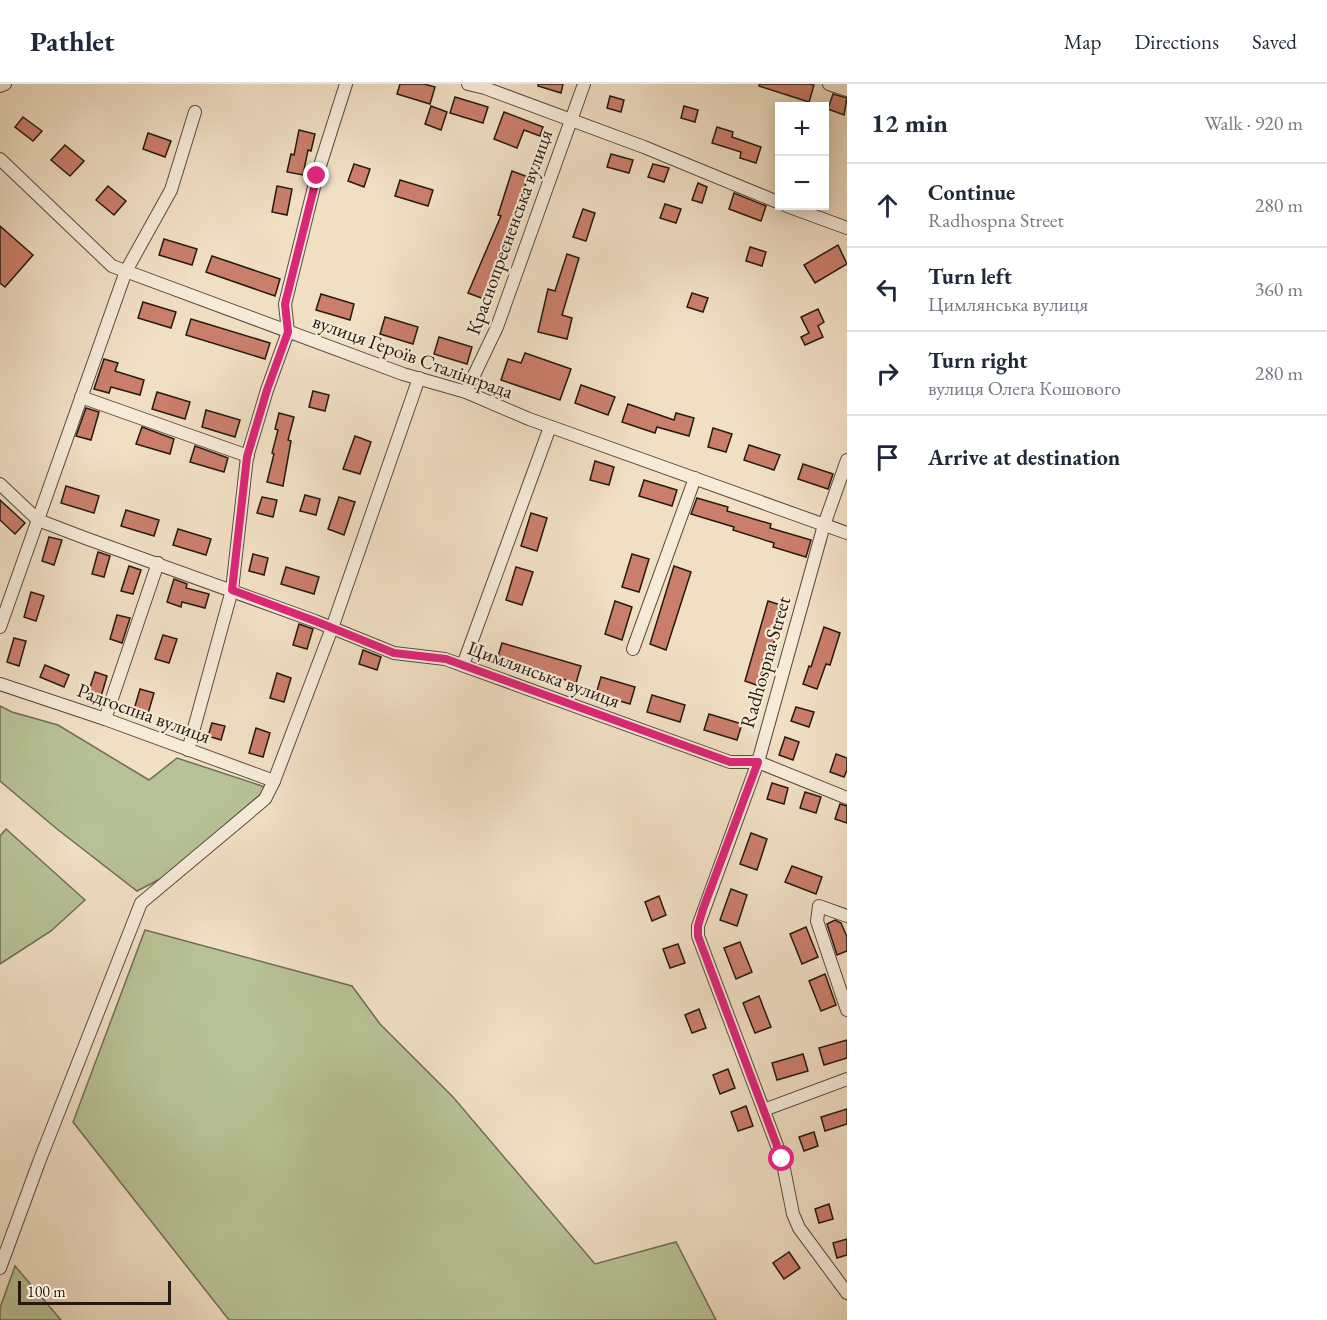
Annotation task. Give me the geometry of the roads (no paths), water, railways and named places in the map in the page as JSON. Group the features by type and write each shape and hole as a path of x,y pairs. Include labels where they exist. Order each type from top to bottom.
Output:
{"street":[{"path":"0,87 5,84"},
{"path":"188,750 232,590 248,456 267,390 288,332 285,304 317,176 346,84"},
{"path":"468,84 485,88 644,147 775,201"},
{"name":"Краснопресненська вулиця","path":"466,392 497,327 584,84"},
{"path":"829,84 847,90"},
{"path":"0,627 126,271 171,190 195,112"},
{"name":"вулиця Героїв Сталінграда","path":"0,159 112,266 288,332 466,392 550,427 847,533"},
{"path":"798,210 847,228"},
{"path":"0,1268 39,1162 141,903 265,799 274,781 332,628 419,378"},
{"path":"81,397 248,456"},
{"path":"463,665 550,427"},
{"name":"Radhospna Street","path":"845,1286 799,1228 793,1214 782,1159 698,936 698,926 758,762 824,525 847,460"},
{"path":"633,649 695,478"},
{"name":"Цимлянська вулиця","path":"0,484 38,520 232,590 394,653 446,659 730,762 758,762 847,798"},
{"path":"105,719 158,563"},
{"name":"Радгоспна вулиця","path":"0,684 105,719 274,781"},
{"path":"847,916 819,906 817,921 847,1010"},
{"path":"764,1110 847,1079"}]}
